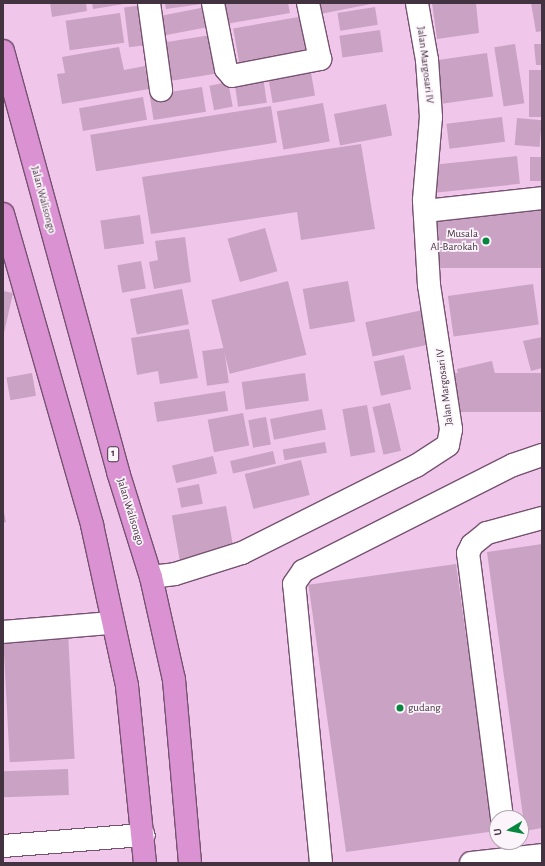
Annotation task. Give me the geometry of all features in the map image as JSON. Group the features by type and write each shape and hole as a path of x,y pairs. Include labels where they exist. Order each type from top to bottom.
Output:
{"highway":[{"name":"Jalan Walisongo","path":"3,51 118,472 151,577 174,680 190,863"},
{"path":"3,217 92,525 110,623 127,686 144,836 145,863"}],"street":[{"path":"149,3 161,90"},
{"path":"213,3 227,72 232,76 275,70 322,57 308,3"},
{"name":"Jalan Margosari IV","path":"151,577 175,574 242,553 416,466 448,445 451,429 429,285 425,211 431,117 427,60 416,3"},
{"path":"425,211 542,198"},
{"path":"321,863 294,584 303,571 513,466 542,455"},
{"path":"501,810 468,553 472,545 487,533 542,518"},
{"path":"3,632 110,623"},
{"path":"3,846 144,836"},
{"path":"471,863 506,850 542,854"}],"building":[{"path":"50,3 86,3 87,11 52,17"},
{"path":"92,3 124,3 124,4 93,9"},
{"path":"165,3 202,3 202,4 166,9"},
{"path":"216,3 288,3 290,13 220,25"},
{"path":"313,3 371,3 371,4 315,15"},
{"path":"432,3 476,3 479,33 437,39"},
{"path":"531,3 542,3 542,31 536,32"},
{"path":"144,5 149,45 129,47 124,7"},
{"path":"211,6 215,26 160,36 156,17"},
{"path":"375,7 378,25 340,31 337,13"},
{"path":"120,13 124,43 70,50 66,21"},
{"path":"310,15 317,54 240,68 233,29"},
{"path":"380,30 383,52 342,57 339,36"},
{"path":"217,34 223,73 167,81 161,43"},
{"path":"515,44 524,103 504,107 494,47"},
{"path":"534,44 542,44 542,65 536,65"},
{"path":"119,47 124,70 145,66 149,89 62,104 57,74 65,73 62,57"},
{"path":"487,53 493,97 439,104 433,61"},
{"path":"310,67 315,96 273,103 268,74"},
{"path":"529,70 542,70 542,117 529,117"},
{"path":"263,76 267,103 238,107 234,80"},
{"path":"228,82 233,107 214,110 209,86"},
{"path":"202,87 206,112 154,120 150,95"},
{"path":"143,97 147,120 83,131 79,108"},
{"path":"323,103 330,141 283,150 277,111"},
{"path":"386,104 392,135 340,146 334,114"},
{"path":"271,106 277,143 96,171 90,135"},
{"path":"502,117 505,142 449,149 446,124"},
{"path":"517,118 542,120 540,147 515,145"},
{"path":"361,144 375,229 301,240 297,212 151,234 142,177"},
{"path":"517,156 520,184 432,193 429,165"},
{"path":"530,157 542,157 542,181 530,181"},
{"name":"Musala Al-Barokah","path":"428,205 542,205 542,268 428,268"},
{"path":"140,215 144,244 104,249 100,221"},
{"path":"265,228 277,271 240,282 228,239"},
{"path":"185,237 191,282 154,289 149,262 158,260 155,241"},
{"path":"141,261 146,289 122,293 117,265"},
{"path":"288,281 306,355 230,374 211,300"},
{"path":"348,281 355,321 310,329 303,289"},
{"path":"533,284 539,325 454,337 448,296"},
{"path":"182,289 189,324 137,334 130,299"},
{"path":"3,291 13,293 4,333 3,333"},
{"path":"423,310 430,344 373,357 365,322"},
{"path":"189,329 198,378 160,384 158,371 137,375 131,338"},
{"path":"542,337 542,368 531,371 523,341"},
{"path":"224,348 229,383 207,386 202,351"},
{"path":"404,355 411,389 381,396 374,361"},
{"path":"492,361 497,382 462,391 457,369"},
{"path":"32,373 36,396 10,400 6,378"},
{"path":"305,373 309,401 246,410 242,382"},
{"path":"450,373 542,373 542,412 450,412"},
{"path":"225,391 228,411 157,422 154,402"},
{"path":"390,403 401,451 383,455 372,407"},
{"path":"367,405 375,452 351,457 342,409"},
{"path":"322,409 326,430 274,440 270,419"},
{"path":"243,413 249,445 214,452 208,420"},
{"path":"266,417 271,445 253,448 248,420"},
{"path":"325,442 327,453 285,460 283,449"},
{"path":"273,451 276,464 233,474 230,461"},
{"path":"213,456 217,474 176,483 172,465"},
{"path":"301,460 310,495 253,509 245,474"},
{"path":"199,484 203,504 181,508 177,488"},
{"path":"226,506 234,551 180,561 172,516"},
{"path":"3,507 6,522 3,523"},
{"path":"542,544 542,828 529,830 529,810 522,810 487,552"},
{"name":"gudang","path":"456,564 491,810 489,810 489,832 346,852 308,585"},
{"path":"68,632 75,759 10,762 3,635"},
{"path":"68,769 69,795 4,797 3,771"}],"place":[{"name":"Musala Al-Barokah","path":"486,241"},
{"name":"gudang","path":"400,708"}]}
